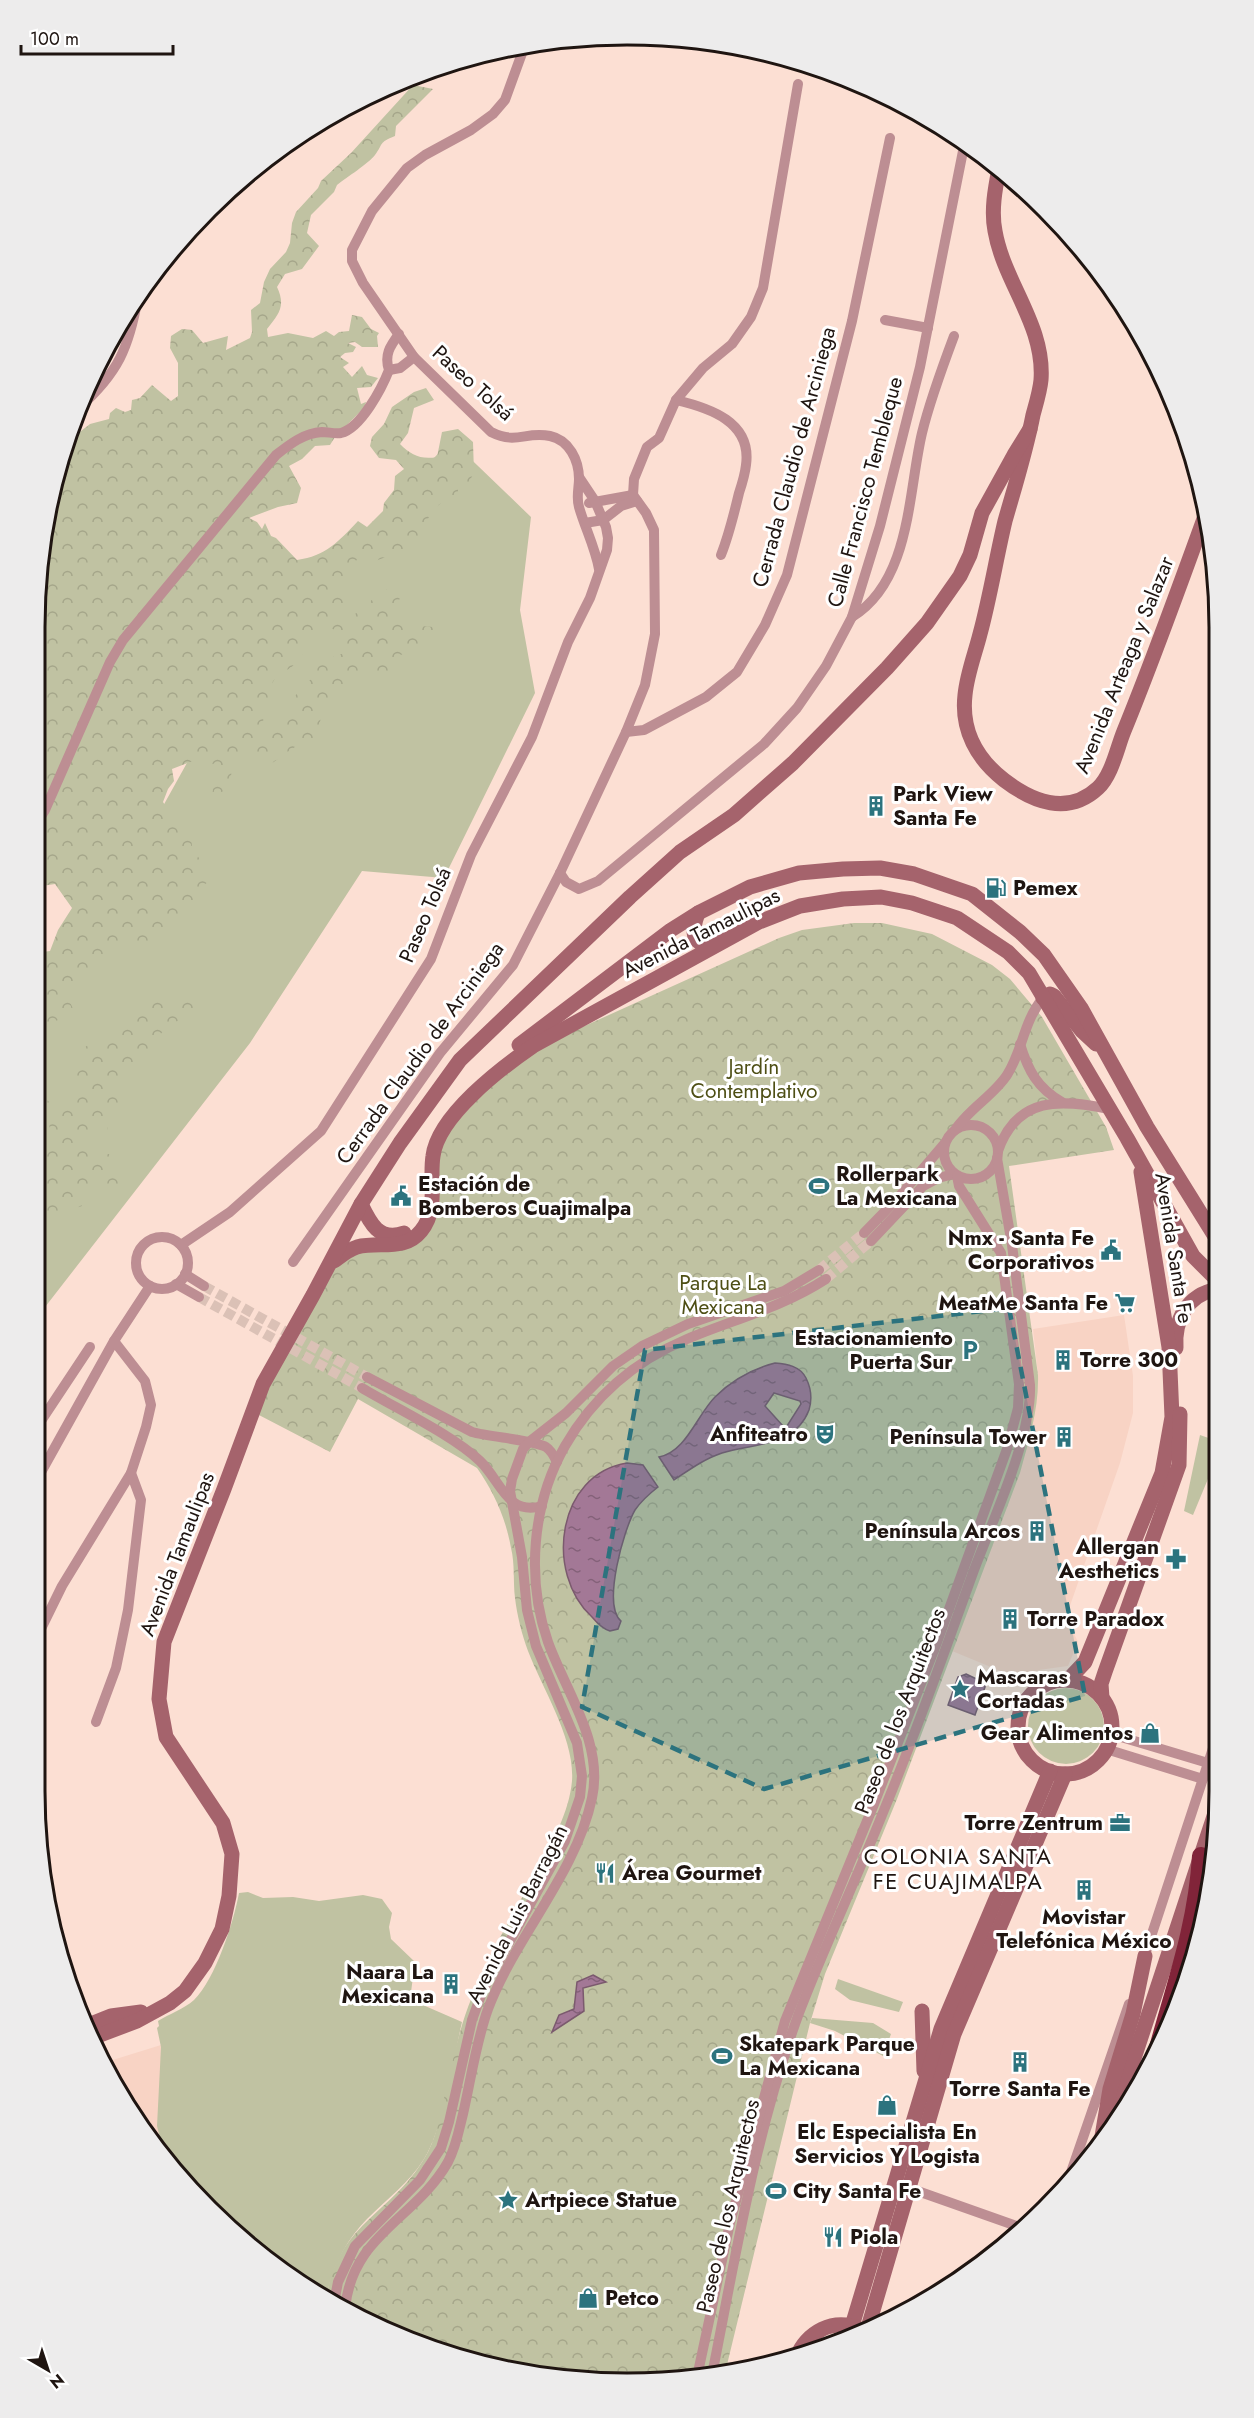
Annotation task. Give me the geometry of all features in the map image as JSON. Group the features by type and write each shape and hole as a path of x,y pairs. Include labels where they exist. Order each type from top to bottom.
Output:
{"highway":[{"path":"1188,1945 1196,1908 1201,1856"}],"street":[{"name":"Paseo Tolsá","path":"521,55 505,100 493,114 471,130 424,155 407,168 372,211 352,250 352,261 363,283 414,357 491,432 510,439 536,435 552,436 569,446 575,458 579,477 579,506 596,551 599,569"},
{"path":"626,732 645,685 655,634 654,530 646,513 635,498 634,479 647,447 659,438 676,400 703,368 732,344 751,317 763,288 798,84"},
{"name":"Cerrada Claudio de Arciniega","path":"293,1262 440,1053 513,965 560,873 626,732 644,730 706,698 737,672 765,625 787,575 852,321 890,138"},
{"name":"Calle Francisco Tembleque","path":"560,873 572,887 579,890 589,886 764,744 797,708 826,666 852,617 880,526 928,328 963,152"},
{"name":"Avenida Arteaga y Salazar","path":"997,178 994,195 994,230 1016,290 1035,329 1041,362 1041,383 965,694 965,718 971,743 992,770 1015,788 1041,802 1069,805 1100,787 1107,774 1200,528"},
{"path":"885,320 928,328"},
{"path":"94,393 110,376 125,351 132,321"},
{"path":"45,810 110,663 123,640 276,455 305,436 321,432 341,433 353,426 381,391 389,370 388,348 399,334"},
{"path":"852,617 866,608 876,596 892,567 911,507 922,434 954,336"},
{"path":"389,370 400,368 414,357"},
{"path":"676,400 711,409 735,428 744,441 747,464 721,555"},
{"name":"Avenida Tamaulipas","path":"99,2035 137,2021 170,2003 185,1991 205,1963 222,1929 229,1896 232,1854 223,1823 166,1737 159,1700 164,1642 263,1384 361,1204 400,1143 460,1060 680,852 734,815 793,763 887,668 927,623 960,576 970,555 982,513 1030,429"},
{"name":"Paseo Tolsá","path":"181,1245 230,1212 321,1131 431,958 471,855 532,737 568,642 590,598 607,550 608,538 603,520 595,501 579,477"},
{"path":"579,506 595,501 635,498"},
{"path":"585,523 603,520 635,498"},
{"path":"982,513 1006,521"},
{"name":"Avenida Tamaulipas","path":"361,1204 372,1225 378,1232 387,1236 397,1236 413,1227 418,1220 422,1206 423,1155 428,1140 438,1123 493,1065 618,970 698,913 750,887 799,873 880,868 914,874 972,894 1044,955 1065,983 1151,1133 1209,1227"},
{"name":"Avenida Tamaulipas","path":"329,1265 345,1252 356,1248 372,1245 398,1245 410,1241 419,1233 426,1224 432,1208 433,1156 436,1143 444,1127 498,1070 533,1046 759,922 800,906 843,899 881,897 912,903 965,922 1014,958 1029,973 1193,1256 1209,1272"},
{"path":"698,913 692,928 696,939 702,944 712,942 752,921 759,922"},
{"path":"965,922 994,932 1000,930 1006,921"},
{"path":"618,970 611,990 618,1000"},
{"path":"1106,1051 1087,1036 1058,999 1050,994 1043,998 1028,1020 1006,1076 955,1130 867,1237 930,1181 955,1175 974,1180 982,1177 994,1166 1006,1130 1014,1120 1034,1108 1062,1102 1109,1109"},
{"path":"1020,1043 1025,1062 1036,1082 1062,1102"},
{"path":"955,1130 968,1125 982,1128 993,1137 998,1154"},
{"path":"945,1143 944,1160 955,1175"},
{"name":"Paseo de los Arquitectos","path":"714,2366 750,2184 795,2010 874,1804 1013,1467 1031,1396 998,1154"},
{"name":"Avenida Santa Fe","path":"1068,1680 1085,1662 1162,1473 1172,1417 1169,1347 1139,1160"},
{"name":"Paseo de los Arquitectos","path":"699,2368 730,2223 772,2064 885,1809 969,1570 1007,1449 1020,1398 1001,1253 959,1186 955,1175"},
{"path":"161,1237 172,1239 181,1245 188,1262 185,1274 176,1284 164,1288 150,1286 142,1279 137,1269 137,1257 142,1247 150,1240 161,1237"},
{"path":"185,1274 204,1286"},
{"name":"Avenida Luis Barragán","path":"336,2295 338,2282 362,2236 415,2185 436,2157 445,2137 472,2020 483,1990 565,1841 575,1815 582,1784 578,1743 532,1636 522,1557 510,1501 512,1479 518,1460 529,1442 566,1413 613,1366 642,1346 688,1324 784,1291 823,1274 791,1300 687,1339 639,1364 610,1387 588,1412 557,1462 542,1506 535,1559 539,1608 548,1642 586,1731 593,1759 593,1786 589,1811 575,1844 488,2009 456,2145 448,2162 425,2193 380,2235 365,2253 352,2278 347,2301"},
{"path":"176,1284 199,1297"},
{"path":"45,1459 114,1341 150,1286"},
{"name":"Avenida Santa Fe","path":"1102,1698 1101,1684 1179,1465 1180,1409 1175,1338 1179,1320 1193,1299 1209,1292"},
{"path":"45,1621 62,1586 131,1473 151,1405 145,1381 114,1341"},
{"path":"45,1415 90,1347"},
{"path":"367,1377 472,1432 546,1447 557,1462"},
{"name":"Avenida Luis Barragán","path":"362,1388 468,1452 489,1470 510,1501"},
{"path":"96,1722 116,1668 128,1610 141,1500 131,1473"},
{"path":"510,1501 526,1509 542,1506"},
{"path":"1053,1681 1081,1682 1102,1698 1111,1716 1112,1734 1106,1749 1089,1767 1065,1774 1050,1771 1035,1763 1025,1752 1019,1739 1018,1724 1021,1710 1028,1697 1040,1687 1053,1681"},
{"path":"1112,1734 1208,1763"},
{"path":"1106,1749 1203,1779"},
{"path":"1072,2166 1145,1956 1209,1760"},
{"path":"864,2322 941,2029 1050,1771"},
{"path":"865,2322 909,2188 954,2034 1065,1774"},
{"path":"582,1784 593,1786"},
{"path":"874,1804 885,1809"},
{"path":"1121,2098 1207,1837"},
{"path":"1104,2124 1110,2089 1133,2014 1145,1956"},
{"name":"Avenida Tamaulipas","path":"93,2022 111,2016 153,2011"},
{"path":"922,2011 925,2084"},
{"path":"436,2157 448,2162"},
{"path":"909,2188 1015,2225"},
{"path":"804,2345 823,2328 838,2324 853,2328"}],"highlighted area":[{"path":"1009,1308 1085,1696 764,1789 582,1707 645,1350"}],"shaded area":[{"path":"1124,1315 1133,1376 1133,1413 1120,1463 1066,1617 1078,1642 1068,1666 1039,1670 1022,1680 952,1651 981,1574 1038,1375 1033,1329"},
{"path":"161,2045 184,2169 143,2114 112,2060"}],"green space":[{"path":"412,86 433,89 396,126 395,136 384,142 372,159 337,185 334,192 311,215 307,233 319,246 302,269 285,274 277,287 281,305 275,319 267,329 268,337 288,333 313,338 326,331 334,336 339,332 349,331 352,315 362,317 371,329 379,333 378,347 362,347 355,342 348,343 356,347 353,352 345,353 340,357 349,363 343,367 352,377 362,366 367,375 378,378 371,387 357,388 361,404 366,402 365,407 330,445 315,446 302,459 289,466 301,488 297,503 278,507 249,518 257,522 262,529 265,523 271,536 276,538 297,560 324,551 358,521 367,527 383,511 384,503 394,490 395,476 404,469 396,460 379,458 370,446 372,437 384,424 392,407 414,392 426,388 434,400 414,408 408,433 400,444 417,456 437,457 442,432 458,429 473,442 474,473 467,485 458,488 458,493 433,510 422,538 413,540 415,552 397,565 386,557 375,561 365,556 343,567 344,601 340,613 344,631 320,627 315,632 315,645 305,650 296,663 274,680 269,694 269,709 263,720 267,730 278,725 289,702 311,679 313,671 320,662 341,654 352,654 356,649 347,651 347,645 355,614 385,589 400,596 399,602 395,602 390,612 394,623 433,627 441,637 421,654 395,655 396,671 385,680 371,673 349,682 349,689 322,714 317,733 309,744 309,737 268,766 258,763 243,750 232,755 231,780 217,799 212,800 213,787 221,769 219,762 193,770 198,759 172,769 174,781 163,802 170,813 177,814 191,832 192,847 212,879 200,888 200,899 195,913 160,932 141,946 112,948 69,1000 75,1013 69,1018 45,1023 45,952 50,951 58,930 72,908 55,884 45,886 46,589 56,513 76,440 79,433 90,424 109,419 110,413 116,408 125,412 131,410 132,400 140,398 152,385 171,401 178,396 178,363 170,348 171,336 182,329 192,330 203,343 228,336 226,350 250,338 251,310 260,303 264,282 270,269 286,252 296,212 318,188 321,181 351,153"},
{"path":"451,440 531,517 520,610 535,693 444,878 362,871 250,1043 45,1307 45,972 112,898 208,725 310,589"},
{"name":"Parque La Mexicana","path":"854,923 882,923 932,934 992,965 1010,979 1042,1017 1106,1127 1114,1150 1009,1166 1038,1375 1037,1400 1030,1436 1020,1473 897,1799 825,1974 810,2023 727,2364 665,2372 627,2373 589,2372 513,2362 476,2353 404,2329 328,2290 332,2273 353,2236 411,2178 432,2144 467,2009 494,1949 564,1816 572,1781 572,1765 568,1748 557,1715 534,1666 522,1632 515,1598 512,1554 503,1516 477,1468 358,1399 330,1452 257,1414 263,1398 333,1264 345,1256 416,1240 437,1157 448,1131 504,1071 558,1038 779,938 802,930"},
{"path":"161,994 186,1000 198,1010 189,1017 175,1022 158,1036 157,1046 123,1073 118,1081 123,1097 129,1104 109,1109 107,1133 89,1136 92,1149 115,1156 107,1163 108,1168 118,1177 119,1187 111,1182 107,1185 96,1186 80,1196 82,1206 69,1210 45,1229 45,1144 48,1140 50,1120 45,1120 45,1097 56,1110 72,1106 76,1056 80,1050 103,1036 104,1027 120,1024 144,1003"},
{"path":"1200,1435 1209,1438 1209,1476 1193,1515 1184,1511"},
{"path":"1066,1688 1080,1691 1093,1699 1101,1712 1104,1726 1101,1740 1093,1753 1080,1761 1066,1764 1052,1761 1039,1753 1031,1740 1028,1726 1031,1712 1039,1699 1052,1691"},
{"path":"248,1892 263,1898 293,1897 319,1901 363,1895 382,1899 392,1913 389,1927 391,1939 415,1962 411,1992 416,2002 462,2022 442,2112 431,2146 412,2176 352,2236 340,2256 328,2290 273,2253 215,2203 165,2145 160,2138 157,2126 161,2047 158,2021 190,2003 202,1991 216,1965 233,1919 239,1893"},
{"path":"838,1979 903,2002 899,2012 850,2000 835,1989"},
{"path":"812,2018 873,2023 891,2034 883,2056 835,2031 810,2023"}],"water":[{"path":"775,1363 797,1368 806,1378 811,1398 809,1410 803,1422 794,1431 772,1442 715,1455 674,1480 659,1457 668,1454 684,1441 715,1397 728,1385","holes":["774,1393 800,1401 801,1404 787,1426 783,1426 765,1406"]},
{"path":"627,1463 643,1465 658,1487 646,1497 630,1520 614,1584 616,1612 621,1621 618,1629 610,1631 598,1624 577,1598 567,1576 564,1552 565,1528 573,1505 585,1486 603,1471"},
{"path":"966,1674 985,1683 975,1715 948,1705 958,1677"},
{"path":"593,1975 606,1982 583,1988 584,2011 552,2032 559,2015 574,2009 577,1982"}],"tunnel":[{"path":"819,1270 864,1233"},
{"path":"826,1279 871,1241"},
{"path":"204,1286 367,1377"},
{"path":"199,1297 362,1388"}],"place":[{"name":"Park View Santa Fe","path":"876,806"},
{"name":"Pemex","path":"996,888"},
{"name":"Rollerpark La Mexicana","path":"819,1186"},
{"name":"Estación de Bomberos Cuajimalpa","path":"401,1196"},
{"name":"Nmx - Santa Fe Corporativos","path":"1111,1250"},
{"name":"MeatMe Santa Fe","path":"1125,1303"},
{"name":"Estacionamiento Puerta Sur","path":"970,1350"},
{"name":"Torre 300","path":"1063,1360"},
{"name":"Anfiteatro","path":"825,1434"},
{"name":"Península Tower","path":"1064,1437"},
{"name":"Península Arcos","path":"1037,1531"},
{"name":"Allergan Aesthetics","path":"1176,1559"},
{"name":"Torre Paradox","path":"1010,1619"},
{"name":"Mascaras Cortadas","path":"960,1689"},
{"name":"Gear Alimentos","path":"1150,1733"},
{"name":"Torre Zentrum","path":"1120,1823"},
{"name":"Área Gourmet","path":"605,1873"},
{"name":"Movistar Telefónica México","path":"1084,1890"},
{"name":"Naara La Mexicana","path":"451,1984"},
{"name":"Skatepark Parque La Mexicana","path":"722,2056"},
{"name":"Torre Santa Fe","path":"1020,2062"},
{"name":"Elc Especialista En Servicios Y Logista","path":"887,2105"},
{"name":"City Santa Fe","path":"776,2191"},
{"name":"Artpiece Statue","path":"508,2200"},
{"name":"Piola","path":"833,2237"},
{"name":"Petco","path":"588,2298"}],"district":[{"name":"COLONIA SANTA FE CUAJIMALPA","path":"958,1868"}],"park label":[{"name":"Jardín Contemplativo","path":"754,1079"}]}
